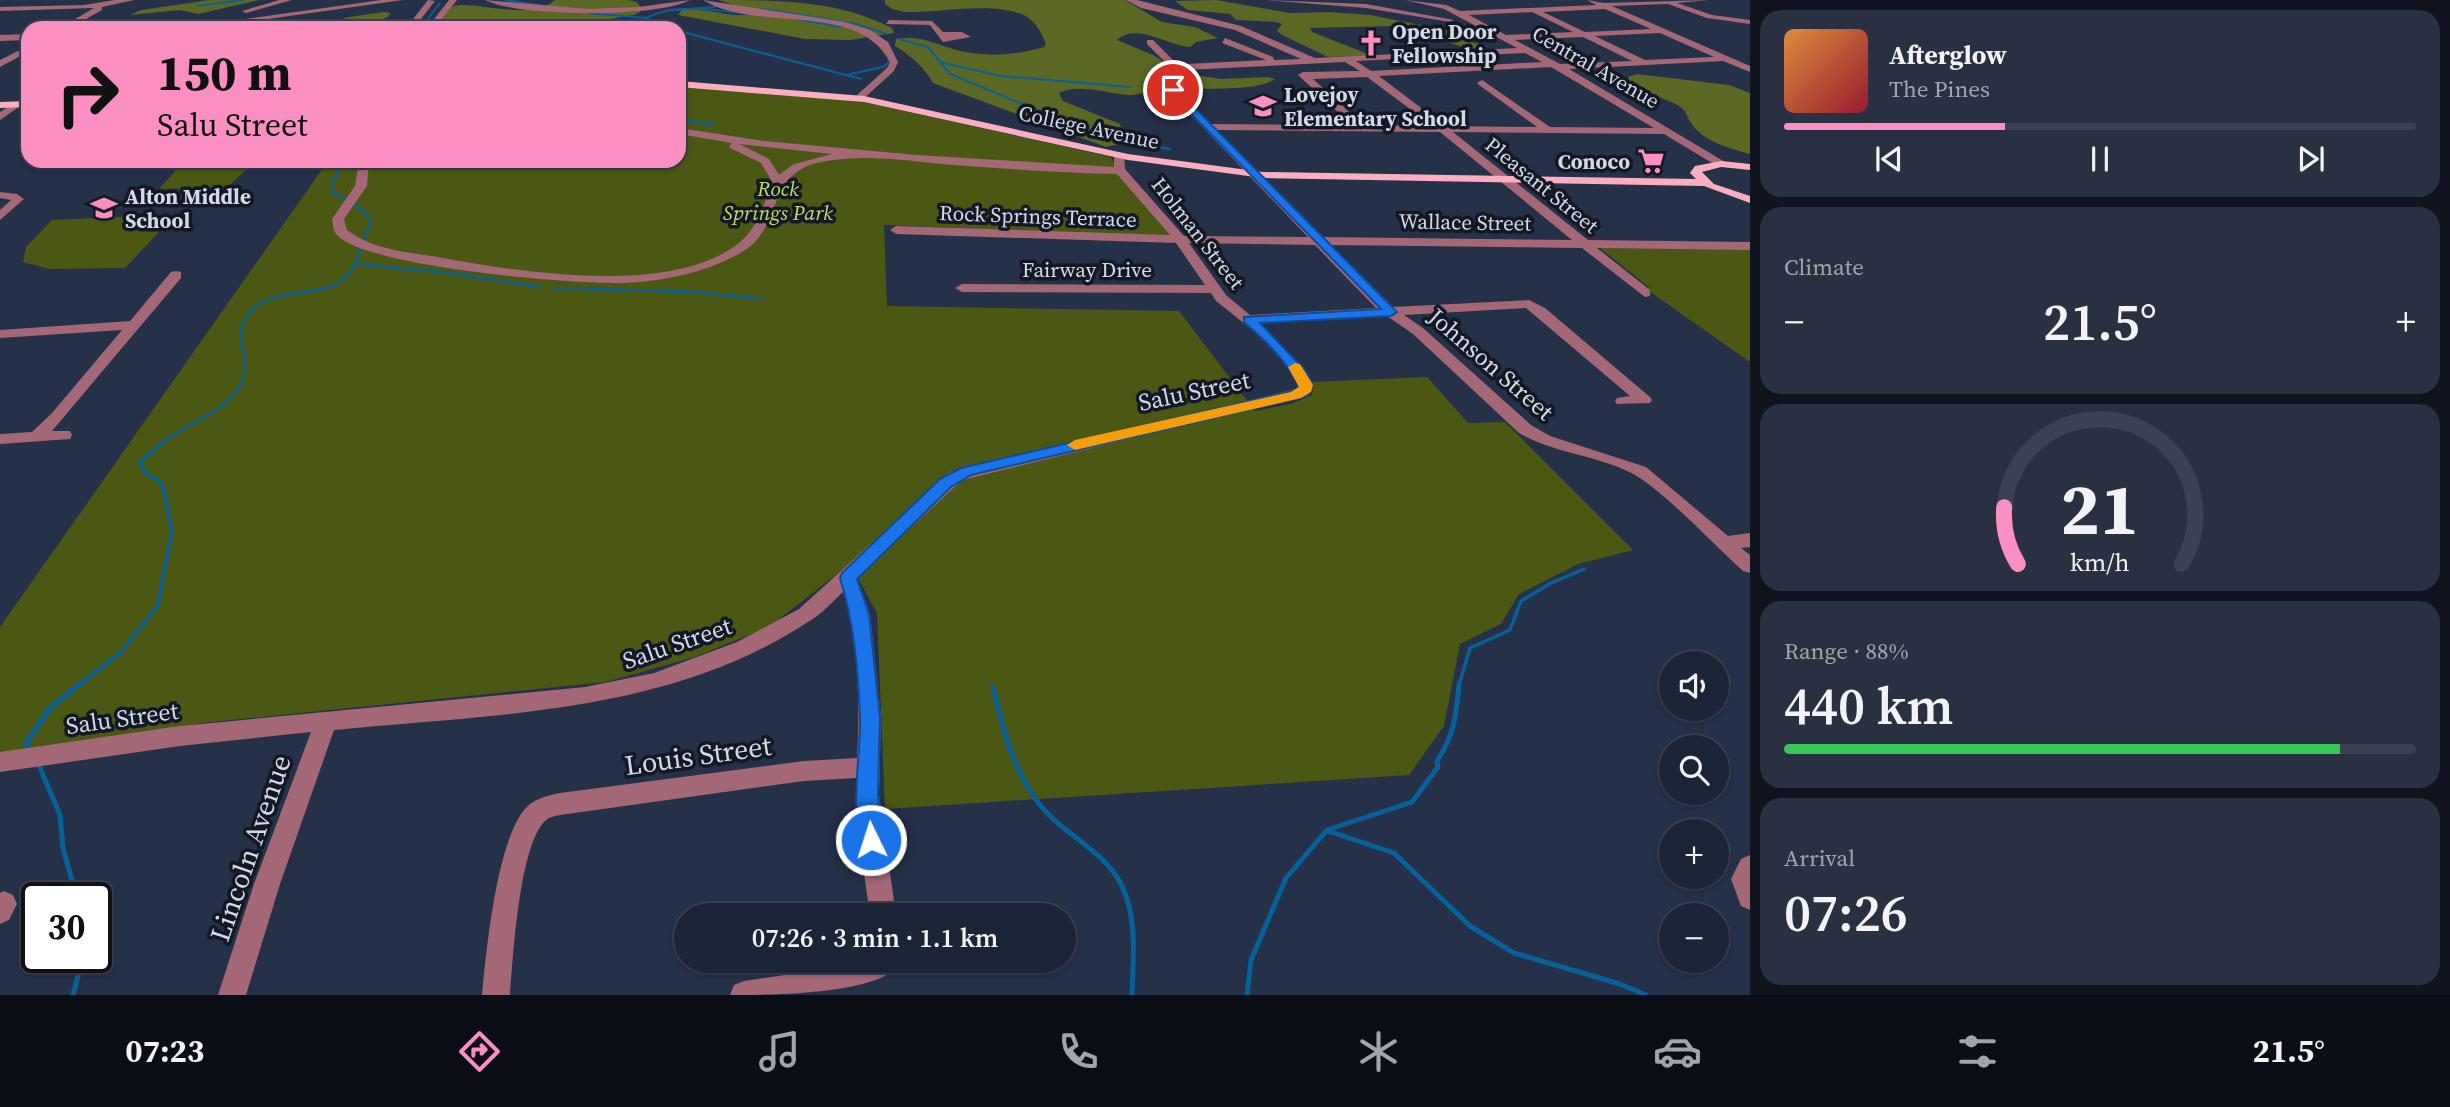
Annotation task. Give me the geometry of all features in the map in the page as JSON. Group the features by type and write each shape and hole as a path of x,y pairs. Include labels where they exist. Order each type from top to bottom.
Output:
{"main road":[{"name":"College Avenue","path":"686,85 854,98 946,115 1119,155 1254,174 1704,183"},
{"path":"0,105 21,104"},
{"path":"1750,167 1721,164 1699,168 1697,176 1704,183 1727,194 1750,200"}],"street":[{"path":"0,9 105,4 130,0"},
{"path":"288,0 246,11 240,14 238,21 399,0"},
{"path":"415,21 431,0 452,0"},
{"path":"436,21 452,0"},
{"path":"489,0 584,11 645,8 686,0"},
{"path":"707,0 731,10 847,26 890,36"},
{"path":"1130,0 1144,6 1239,28 1313,61"},
{"path":"1269,0 1366,3 1479,24"},
{"name":"Central Avenue","path":"1409,0 1446,7 1459,13 1555,65 1721,164"},
{"path":"1433,0 1446,7"},
{"path":"1513,0 1644,63"},
{"path":"1591,0 1750,69"},
{"path":"1459,13 1705,0"},
{"path":"1666,2 1697,14 1750,22"},
{"path":"76,21 105,4"},
{"path":"854,98 891,67 894,58 889,22 932,23 940,35"},
{"path":"1505,38 1662,31"},
{"path":"0,38 21,37"},
{"path":"1225,41 1282,62 1306,77 1362,128"},
{"path":"1150,42 1178,66 1528,50"},
{"path":"0,64 21,53"},
{"name":"Pleasant Street","path":"1347,59 1388,85 1645,293"},
{"path":"1306,77 1727,59"},
{"path":"1737,63 1750,63"},
{"path":"1482,83 1548,130"},
{"name":"Johnson Street","path":"1173,90 1391,312 1418,331 1525,429 1544,440 1640,471 1663,488 1750,566"},
{"path":"0,117 21,105"},
{"path":"1209,127 1669,131"},
{"path":"686,132 723,140 865,154 1022,167 1120,171"},
{"path":"723,140 765,161 778,182"},
{"path":"363,168 361,186 338,219 341,232 351,239 373,248 451,264 567,278 619,279 695,268 725,257 757,232 769,209 778,182 792,170 817,160 865,154"},
{"name":"Holman Street","path":"1119,155 1120,171 1180,239 1213,289 1229,306 1266,334 1300,373 1306,385 1302,393"},
{"path":"0,195 17,198 0,216"},
{"name":"Rock Springs Terrace","path":"896,230 1180,239"},
{"name":"Wallace Street","path":"1180,239 1750,246"},
{"path":"36,437 58,415 176,275"},
{"name":"Fairway Drive","path":"962,288 1213,289"},
{"path":"1248,320 1529,304 1644,400 1623,401"},
{"path":"0,334 134,325"},
{"name":"Salu Street","path":"0,762 133,741 585,696 657,681 710,663 807,614 848,578 945,483 967,471 1302,393"},
{"path":"0,439 64,435"},
{"path":"1724,543 1750,540"},
{"path":"848,578 860,614 870,718 868,767 871,840 881,903"},
{"name":"Lincoln Avenue","path":"232,995 267,884 326,720"},
{"name":"Louis Street","path":"496,995 509,900 520,845 526,827 538,812 560,804 715,782 804,771 868,767"},
{"path":"744,995 859,973"}],"green space":[{"path":"210,0 259,0 198,14 180,10 130,15 141,10"},
{"path":"555,0 628,0 637,2 641,8 640,12 634,15 598,21 441,21 453,6 517,10 544,6"},
{"path":"718,0 786,1 829,7 872,19 892,28 894,33 850,40 805,39 678,15 683,9 747,15 748,9"},
{"path":"885,0 1125,0 1162,22 1195,27 1218,38 1196,42 1190,47 1134,33 1117,40 1153,55 1183,73 1221,79 1275,79 1252,86 1173,89 1133,95 1084,89 1059,93 1063,101 1120,124 1123,134 1120,144 1106,147 933,83 916,62 895,46 896,39 906,38 922,39 961,51 982,54 1023,52 1044,47 1046,44 1041,32 1027,17 1015,12 985,8 905,12 892,9 885,4"},
{"path":"1216,0 1290,13 1370,15 1466,34 1468,36 1460,39 1487,46 1470,49 1392,26 1310,28 1312,32 1368,54 1328,57 1282,35 1277,31 1282,24 1236,20 1230,14 1188,10 1175,1"},
{"path":"390,13 388,17 378,21 335,21"},
{"path":"1637,74 1729,85 1750,93 1750,154 1734,150 1702,135 1684,110 1674,103 1632,88 1628,77"},
{"name":"Rock Springs Park","path":"686,87 855,100 1111,157 1120,175 1172,237 884,225 887,306 1179,311 1255,411 1291,404 1312,395 1313,382 1427,377 1468,423 1505,422 1633,550 1578,564 1519,594 1501,624 1460,644 1444,726 1409,775 885,809 877,613 850,564 769,627 695,657 606,682 202,723 0,755 0,627 323,168 686,168"},
{"path":"178,168 248,168 228,187 159,189"},
{"path":"161,215 165,217 153,230 161,230 125,268 49,269 23,262 26,247 52,220"},
{"path":"1600,248 1750,249 1750,362 1646,289 1650,288"}],"waterway":[{"path":"198,6 242,0"},
{"path":"505,0 563,9"},
{"path":"426,21 440,3"},
{"path":"687,9 715,7"},
{"path":"646,18 671,10 687,9"},
{"path":"676,10 687,9"},
{"path":"687,9 751,14"},
{"path":"762,9 856,24 887,34"},
{"path":"587,13 646,18"},
{"path":"646,18 652,21"},
{"path":"797,19 841,27"},
{"path":"686,33 861,79"},
{"path":"899,39 928,47 940,62"},
{"path":"850,74 883,67 889,62 888,57"},
{"path":"940,62 1000,76 1131,87"},
{"path":"940,62 950,74 1044,113"},
{"path":"1040,111 1104,134 1170,149"},
{"path":"686,121 713,124"},
{"path":"341,168 333,180 332,192 347,200"},
{"path":"160,444 215,411 241,384 245,366 242,329 250,312 261,303 274,298 330,286 342,280 352,270 371,220 354,203"},
{"path":"356,264 451,273 541,287"},
{"path":"555,288 695,292 763,299"},
{"path":"79,685 121,652 158,605 172,531 162,483 145,472 140,462 162,443"},
{"path":"1459,685 1470,648 1510,630 1521,601 1551,583 1584,569"},
{"path":"31,750 26,743 50,708 81,683"},
{"path":"1247,995 1251,960 1286,878 1327,830 1412,802 1438,767 1437,761 1454,724 1459,683"},
{"path":"993,687 1007,740 1029,789 1051,817 1107,864 1121,884 1132,924 1132,995"},
{"path":"38,763 60,815 63,848 73,882"},
{"path":"1328,831 1394,853 1470,926 1514,953 1620,984 1646,995"},
{"path":"73,995 79,973"}],"slow traffic":[{"path":"1075,445 1302,393 1306,385 1295,367"}],"place":[{"name":"Open Door Fellowship","path":"1371,43"},
{"name":"Lovejoy Elementary School","path":"1263,106"},
{"name":"Conoco","path":"1651,161"},
{"name":"Alton Middle School","path":"104,208"}],"route":[{"path":"871,840 867,795 870,718 860,614 848,578 945,483 967,471 1302,393 1306,385 1300,373 1266,334 1248,320 1391,312 1382,306 1173,90"}]}
